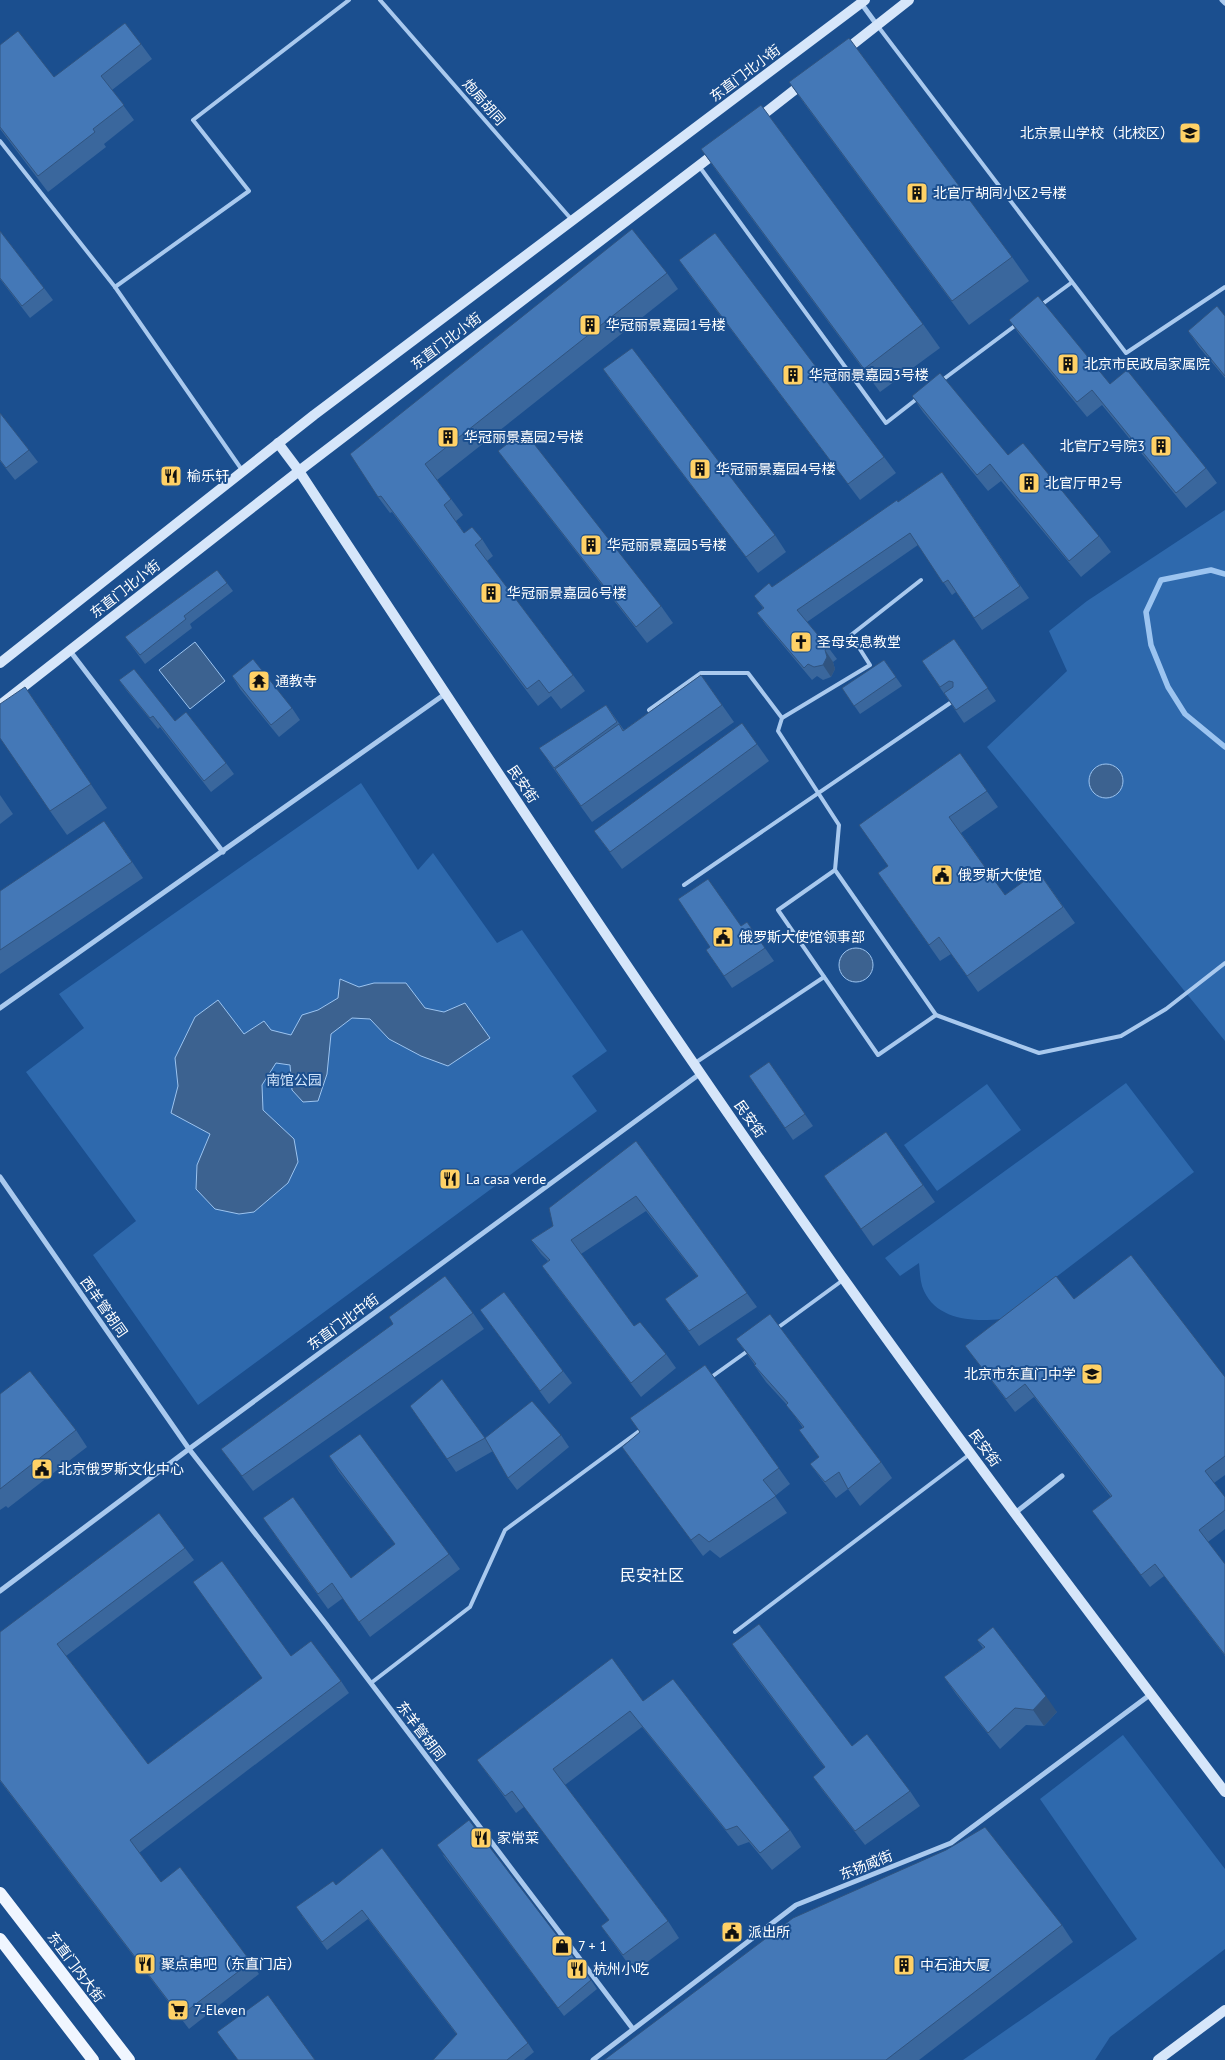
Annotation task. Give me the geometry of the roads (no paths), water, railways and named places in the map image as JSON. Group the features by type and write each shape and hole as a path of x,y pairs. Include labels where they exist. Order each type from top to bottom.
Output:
{"main road":[{"path":"838,56 909,0"},
{"name":"东直门北小街","path":"0,663 242,470 861,1"},
{"path":"745,129 815,74"},
{"name":"东直门北小街","path":"0,705 299,470 730,141"},
{"name":"民安街","path":"278,443 299,470 445,694 701,1073 844,1279 1015,1512 1225,1792"},
{"name":"东直门内大街","path":"0,1893 128,2060"},
{"path":"0,1939 93,2060"},
{"path":"1158,2060 1225,2010"}],"street":[{"path":"1222,0 1225,3"},
{"path":"861,1 877,25"},
{"path":"70,650 223,852"},
{"path":"0,1008 445,694"},
{"name":"东直门北中街","path":"0,1591 189,1449 701,1073"},
{"name":"西羊管胡同","path":"0,1177 189,1449"},
{"name":"东羊管胡同","path":"189,1449 371,1683 633,2029"},
{"path":"1015,1512 1062,1476"},
{"name":"东扬威街","path":"593,2060 796,1905 951,1842 1151,1694"}],"lane":[{"path":"115,287 249,191 193,120 349,0"},
{"name":"炮局胡同","path":"380,0 572,220"},
{"path":"877,25 1126,353 1225,287"},
{"path":"0,141 115,287 242,470"},
{"path":"698,166 886,422 924,393"},
{"path":"1033,312 1072,283"},
{"path":"940,382 1017,323"},
{"path":"921,580 851,635 870,665 782,718 778,730 838,825 835,870 936,1015 1039,1053 1122,1036 1166,1009 1225,963"},
{"path":"655,718 649,710 701,673 748,673 782,718"},
{"path":"684,885 959,697"},
{"path":"835,870 778,910 878,1055 936,1015"},
{"path":"695,1064 824,977"},
{"path":"773,1332 844,1279"},
{"path":"702,1384 758,1343"},
{"path":"371,1683 470,1607 505,1530 647,1425"},
{"path":"735,1632 972,1452"}],"waterway":[{"path":"1225,574 1211,570 1161,580 1146,612 1151,645 1168,687 1185,714 1225,747"}],"place":[{"name":"北京景山学校（北校区）","path":"1190,133"},
{"name":"北官厅胡同小区2号楼","path":"917,193"},
{"name":"华冠丽景嘉园1号楼","path":"590,325"},
{"name":"北京市民政局家属院","path":"1068,364"},
{"name":"华冠丽景嘉园3号楼","path":"793,375"},
{"name":"华冠丽景嘉园2号楼","path":"448,437"},
{"name":"北官厅2号院3","path":"1161,446"},
{"name":"华冠丽景嘉园4号楼","path":"700,469"},
{"name":"榆乐轩","path":"171,476"},
{"name":"北官厅甲2号","path":"1029,483"},
{"name":"华冠丽景嘉园5号楼","path":"591,545"},
{"name":"华冠丽景嘉园6号楼","path":"491,593"},
{"name":"圣母安息教堂","path":"801,642"},
{"name":"通教寺","path":"259,681"},
{"name":"俄罗斯大使馆","path":"942,875"},
{"name":"俄罗斯大使馆领事部","path":"723,937"},
{"name":"La casa verde","path":"450,1179"},
{"name":"北京市东直门中学","path":"1092,1374"},
{"name":"北京俄罗斯文化中心","path":"42,1469"},
{"name":"家常菜","path":"481,1838"},
{"name":"派出所","path":"732,1932"},
{"name":"7 + 1","path":"562,1946"},
{"name":"聚点串吧（东直门店）","path":"145,1964"},
{"name":"中石油大厦","path":"904,1965"},
{"name":"杭州小吃","path":"577,1969"},
{"name":"7-Eleven","path":"178,2010"}],"district":[{"name":"民安社区","path":"652,1575"}],"park label":[{"name":"南馆公园","path":"294,1080"}]}
